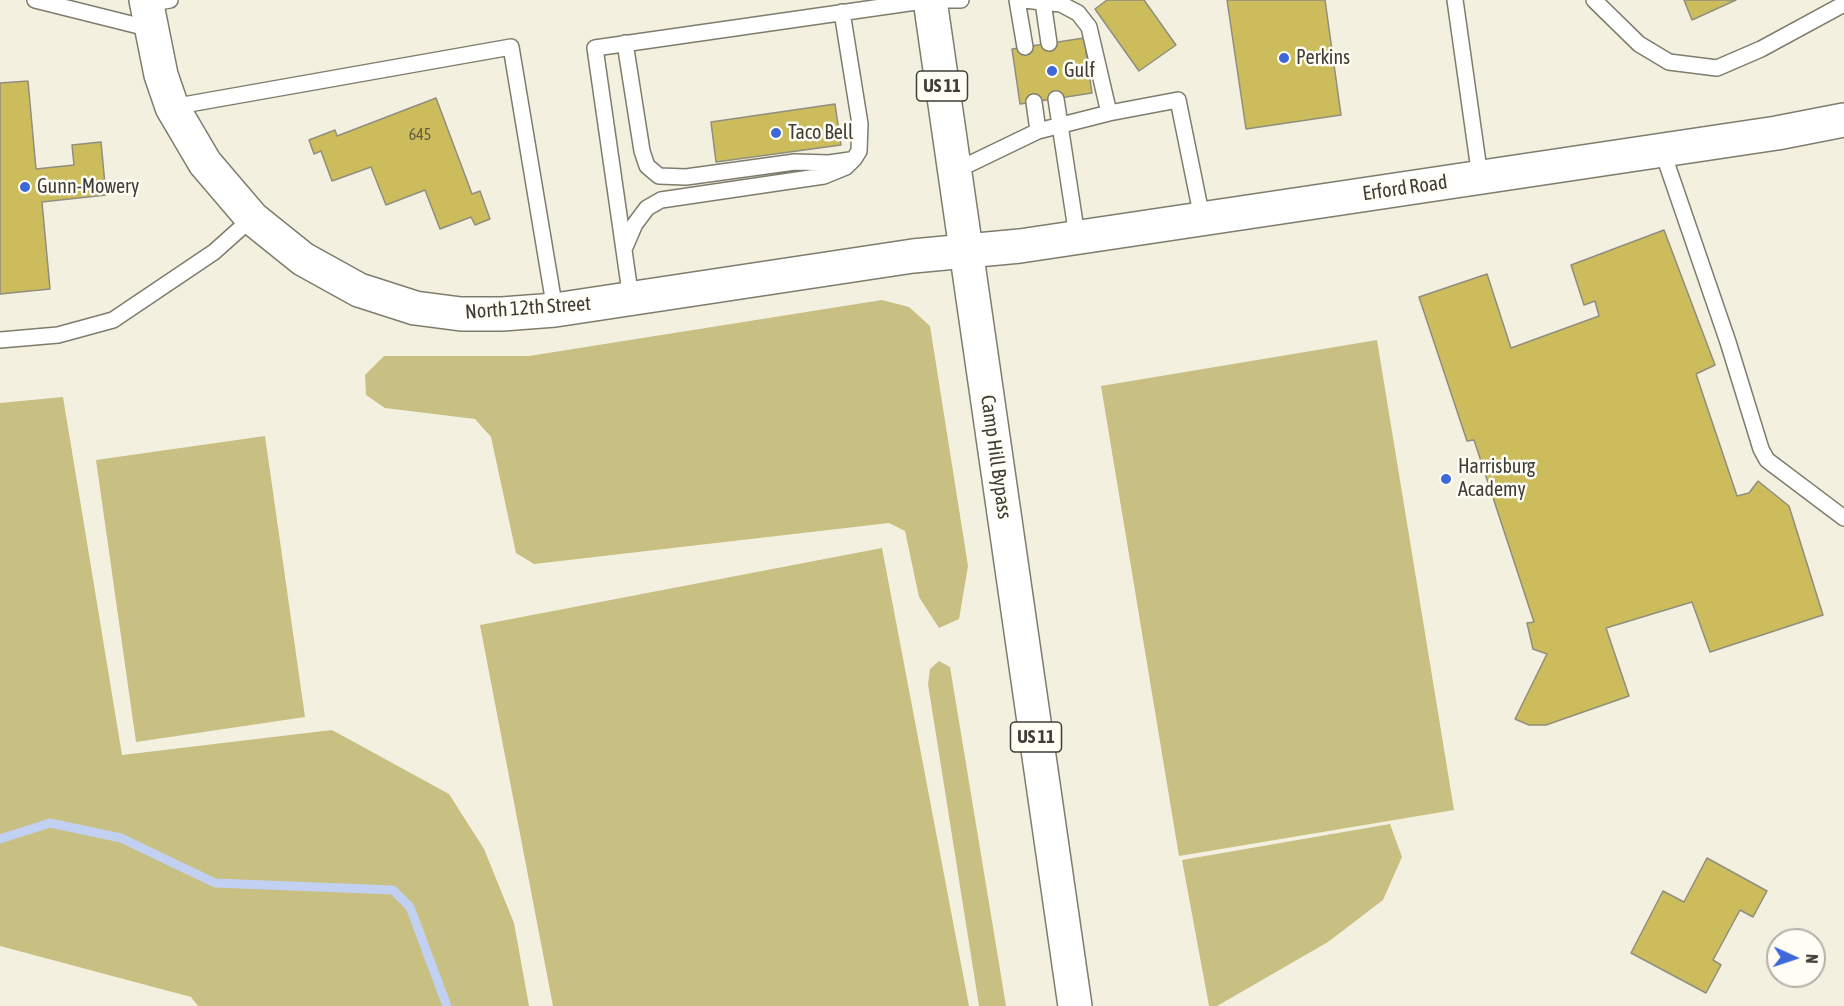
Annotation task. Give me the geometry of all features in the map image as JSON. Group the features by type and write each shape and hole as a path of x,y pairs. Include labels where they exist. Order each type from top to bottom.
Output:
{"main road":[{"name":"Camp Hill Bypass","path":"930,0 1075,1006"},
{"name":"North 12th Street","path":"154,8 161,75 172,106 205,163 252,218 303,259 359,290 391,302 461,314 555,310 913,256 966,251"},
{"name":"Erford Road","path":"966,251 1020,246 1662,150 1844,120"}],"lane":[{"path":"35,0 154,8"},
{"path":"631,299 595,48 930,0 962,0"},
{"path":"1017,0 1025,47"},
{"path":"1024,0 1061,4 1078,13 1089,27 1108,113"},
{"path":"1455,0 1480,177"},
{"path":"1594,0 1640,44 1669,62 1717,68 1761,49 1844,4"},
{"path":"1043,2 1049,43"},
{"path":"625,248 635,224 647,208 661,200 824,176 846,167 854,159 859,151 860,124 842,12"},
{"path":"625,43 642,151 647,166 659,176 686,177 795,162 829,163 854,159"},
{"path":"172,106 511,47 555,310"},
{"path":"1056,99 1077,236"},
{"path":"954,172 1038,131 1108,113 1178,100 1202,218"},
{"path":"1034,102 1038,131"},
{"path":"1662,150 1728,342 1761,449 1767,460 1844,518"},
{"path":"0,340 58,335 114,320 214,252 252,218"}],"shaded area":[{"path":"882,300 909,307 930,326 968,566 959,619 939,628 919,597 905,531 889,523 534,564 516,553 491,437 475,419 385,408 366,395 365,375 384,356 529,356"},
{"path":"1377,340 1454,810 1179,856 1101,386"},
{"path":"63,397 122,755 332,730 449,794 484,849 514,923 529,1006 198,1006 191,997 0,946 0,403"},
{"path":"265,436 305,717 136,742 96,460"},
{"path":"882,548 969,1006 553,1006 480,625"},
{"path":"939,661 950,667 1006,1006 979,1006 928,684 930,669"},
{"path":"1390,824 1402,857 1383,900 1328,942 1217,1006 1209,1006 1182,860"}],"building":[{"path":"1107,0 1144,0 1176,45 1139,71 1095,9"},
{"name":"Perkins","path":"1227,0 1325,0 1341,115 1246,129"},
{"path":"1684,0 1736,0 1692,20"},
{"name":"Gulf","path":"1084,38 1092,93 1020,104 1012,49"},
{"path":"28,81 36,169 74,165 72,145 101,142 106,195 42,202 50,289 0,294 0,83"},
{"path":"436,98 472,194 480,191 490,219 475,225 471,217 440,229 425,190 386,205 371,167 332,181 321,151 314,154 309,140 335,130 337,136"},
{"name":"Taco Bell","path":"835,104 841,145 716,162 711,122"},
{"path":"1664,230 1715,365 1696,374 1737,496 1749,493 1758,481 1789,506 1823,615 1710,652 1692,602 1606,628 1629,696 1546,725 1529,725 1515,719 1547,654 1533,649 1527,623 1534,622 1474,440 1467,441 1419,297 1487,274 1511,348 1599,316 1595,301 1584,305 1571,265"},
{"path":"1707,858 1767,891 1753,917 1740,910 1713,960 1721,965 1706,993 1631,953 1663,891 1684,902"}],"waterway":[{"path":"0,839 50,823 121,838 215,883 393,890 410,907 447,1006"}],"place":[{"name":"Perkins","path":"1284,58"},
{"name":"Gulf","path":"1052,71"},
{"name":"Taco Bell","path":"776,133"},
{"name":"Gunn-Mowery","path":"25,187"},
{"name":"Harrisburg Academy","path":"1446,479"}]}
